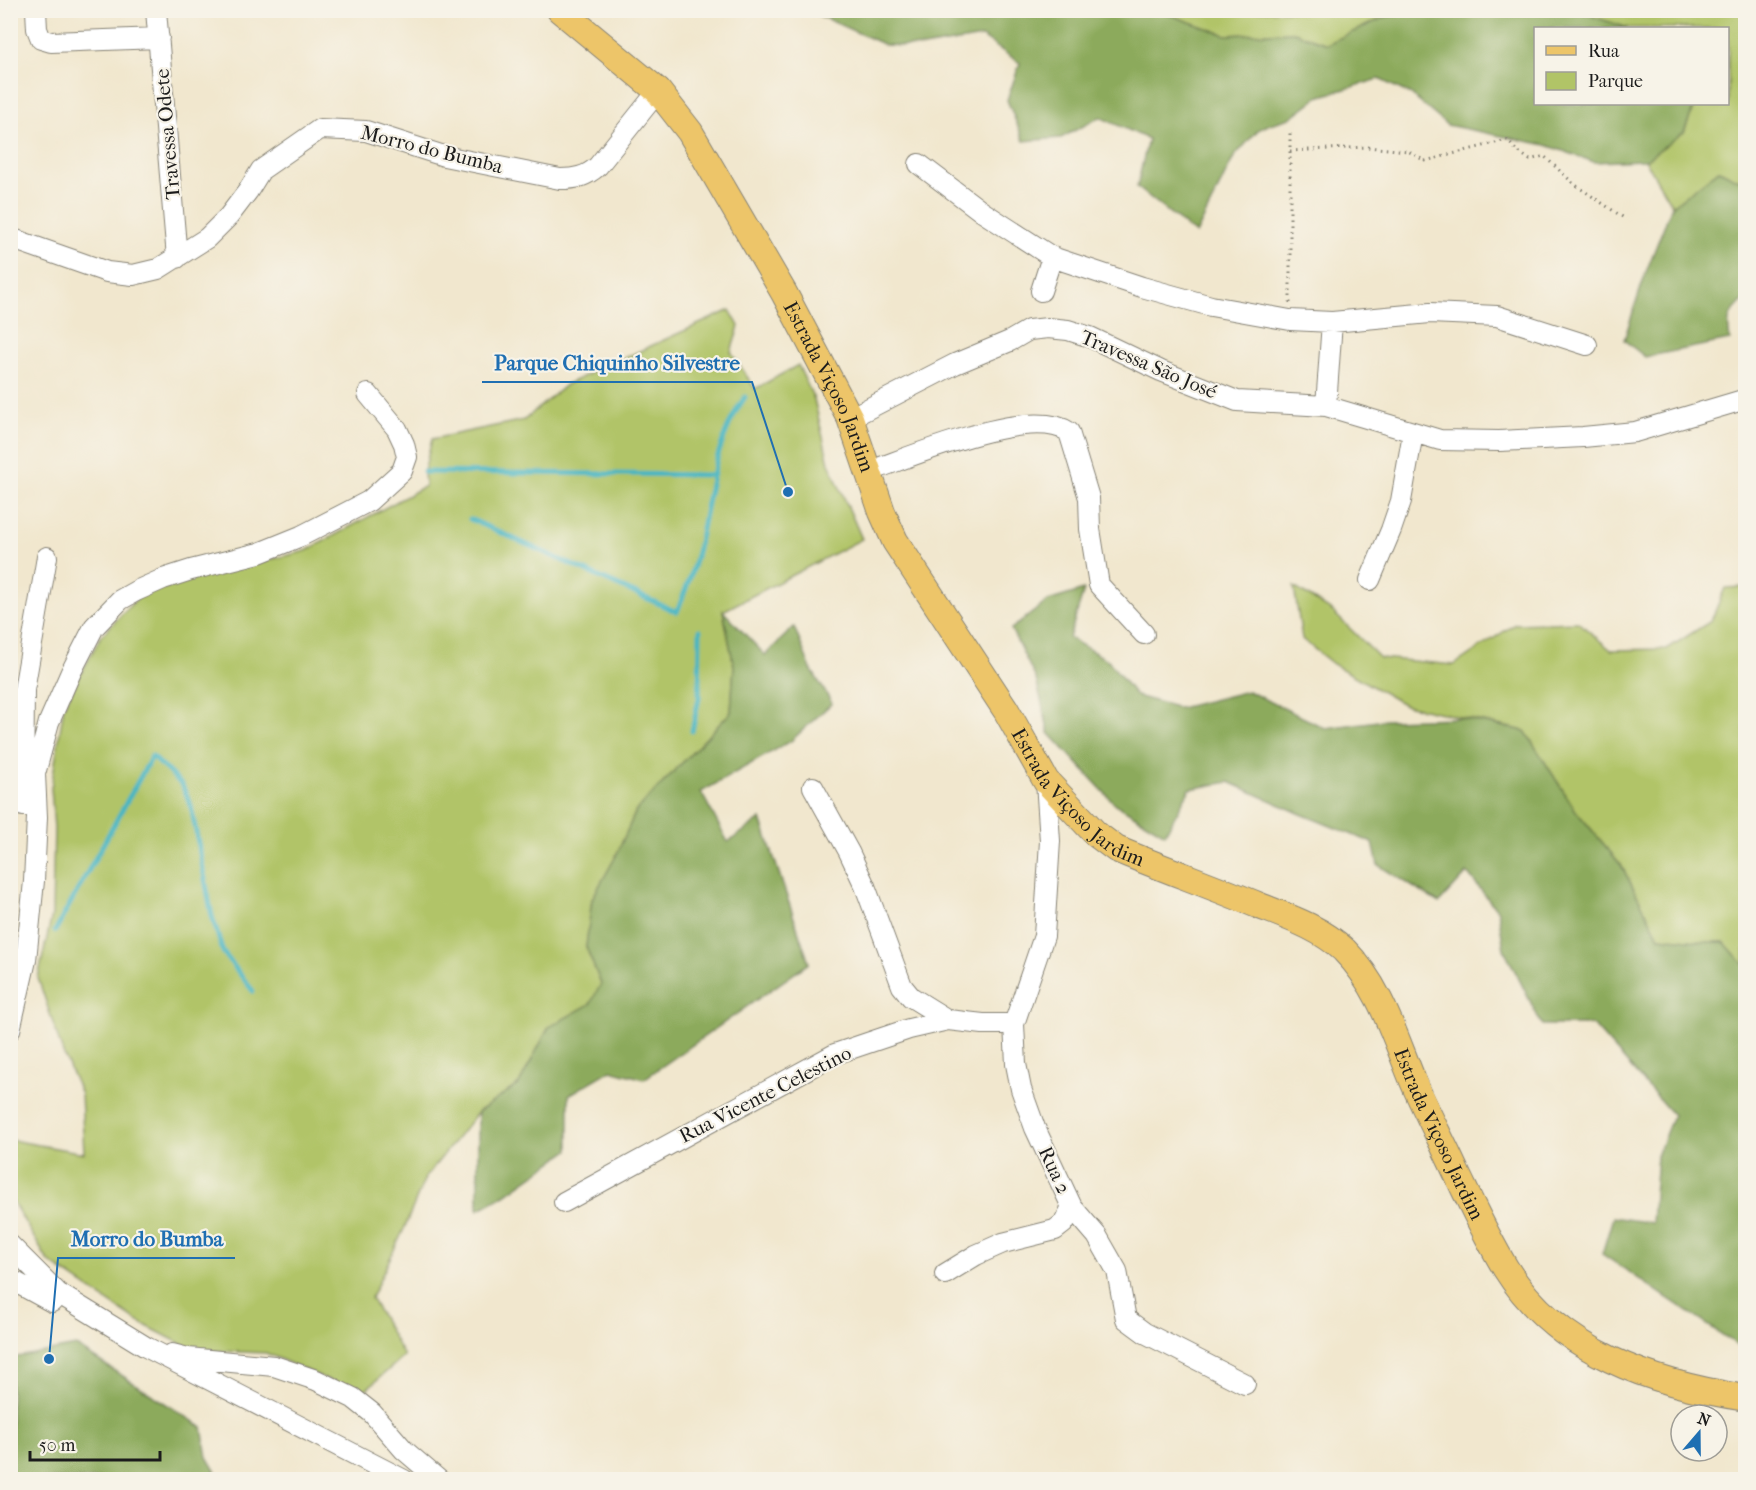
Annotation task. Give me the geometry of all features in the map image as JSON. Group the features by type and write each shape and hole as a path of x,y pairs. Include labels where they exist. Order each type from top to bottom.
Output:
{"main road":[{"name":"Estrada Viçoso Jardim","path":"560,10 658,91 690,132 784,293 850,418 867,472 895,541 1006,710 1046,781 1096,834 1116,849 1284,916 1322,934 1343,950 1369,981 1381,1001 1414,1083 1479,1221 1507,1270 1554,1326 1582,1346 1643,1374 1676,1385 1746,1398"}],"street":[{"path":"36,10 37,29 41,39 51,42 159,38"},
{"name":"Travessa Odete","path":"156,10 177,258"},
{"name":"Morro do Bumba","path":"10,238 107,272 133,275 158,269 207,238 229,216 261,170 320,129 366,131 444,156 560,179 576,179 590,173 598,166 658,91"},
{"path":"920,164 981,211 1052,257 1142,287 1211,306 1290,320 1332,322 1430,314 1497,316 1587,345"},
{"path":"1041,291 1052,257"},
{"path":"1326,406 1332,322"},
{"name":"Travessa São José","path":"850,418 955,364 1010,341 1029,330 1048,328 1068,330 1090,337 1161,371 1237,401 1326,406 1413,434 1440,440 1594,436 1635,432 1746,399"},
{"path":"19,805 35,774 49,722 71,672 94,627 120,600 163,579 259,553 301,536 369,501 402,471 407,457 404,444 397,429 368,394"},
{"path":"867,472 956,441 999,429 1039,423 1060,426 1069,432 1089,498 1090,529 1099,585 1144,634"},
{"path":"1370,580 1401,501 1413,434"},
{"path":"10,1030 26,960 34,880 19,805 24,690 47,557"},
{"path":"1014,1024 1044,936 1050,841 1046,781"},
{"path":"813,787 865,886 902,986 911,997 948,1020"},
{"name":"Rua Vicente Celestino","path":"564,1202 835,1054 909,1029 948,1020 983,1024 1014,1024"},
{"name":"Rua 2","path":"945,1274 975,1255 1003,1243 1055,1230 1064,1223 1072,1207 1035,1128 1021,1089 1016,1064 1014,1024"},
{"path":"1072,1207 1097,1236 1117,1271 1126,1319 1145,1333 1245,1384"},
{"path":"10,1245 58,1293 146,1347 404,1479"},
{"path":"10,1279 52,1302 58,1293"},
{"path":"146,1347 188,1358 274,1366 316,1380 353,1398 372,1413 404,1450 439,1479"}],"path":[{"path":"1290,129 1290,320"},
{"path":"1290,151 1367,147 1408,151 1425,161 1507,140 1530,160 1544,156 1574,184 1624,218"}],"green space":[{"path":"1543,10 1588,15 1625,27 1534,27 1534,105 1695,105 1684,132 1645,160 1594,162 1546,145 1447,125 1410,94 1379,79 1318,97 1290,118 1258,130 1234,157 1196,234 1137,187 1148,139 1100,117 1061,138 1024,141 1007,100 1020,63 982,37 923,47 885,45 809,11 1159,11 1226,35 1294,32 1327,44 1385,17 1416,11"},
{"path":"1159,11 1416,11 1385,17 1327,44 1294,32 1226,35"},
{"path":"1544,11 1745,11 1745,183 1719,170 1672,206 1645,160 1684,132 1695,105 1729,105 1729,27 1625,27 1588,15"},
{"path":"1719,170 1745,183 1745,299 1735,308 1730,317 1728,326 1730,340 1645,357 1624,340 1646,272 1672,206"},
{"path":"730,310 739,326 731,352 755,389 798,365 814,399 829,463 862,539 723,611 734,666 731,712 636,811 615,858 592,899 586,947 601,984 591,1004 549,1027 519,1084 478,1112 425,1178 371,1298 404,1356 361,1394 266,1353 193,1350 137,1321 48,1261 11,1199 11,1140 84,1153 81,1094 63,1053 38,978 52,915 54,828 51,788 64,706 101,636 146,589 306,551 425,486 424,472 432,439 524,420 567,384"},
{"path":"1294,587 1332,611 1380,658 1454,665 1515,624 1578,622 1611,650 1667,649 1711,621 1725,588 1745,587 1745,966 1724,942 1659,937 1621,865 1576,811 1525,731 1405,705 1333,664 1302,639"},
{"path":"1084,590 1069,638 1108,660 1136,696 1180,708 1248,691 1325,728 1386,720 1460,718 1525,731 1576,811 1621,865 1659,937 1724,942 1745,966 1745,1350 1602,1254 1613,1217 1652,1223 1657,1156 1673,1115 1593,1025 1542,1025 1504,949 1498,911 1467,873 1439,903 1378,865 1373,843 1229,782 1190,789 1165,834 1115,804 1049,733 1036,679 1011,629 1048,601"},
{"path":"723,611 765,655 794,627 811,669 832,703 791,741 701,792 728,842 761,819 809,963 644,1079 611,1070 569,1095 569,1150 505,1195 478,1210 478,1112 519,1084 549,1027 590,1004 601,984 586,947 592,899 615,858 636,811 731,712 734,666"},
{"path":"76,1346 202,1427 207,1457 220,1479 11,1479 11,1358"}],"waterway":[{"path":"470,519 677,612 694,564 718,456 734,415 745,397"},
{"path":"424,472 714,475"},
{"path":"692,731 699,698 700,630"},
{"path":"55,931 152,756 182,785 191,806 212,916 223,952 253,991"}],"place":[{"name":"Parque Chiquinho Silvestre","path":"788,492"},
{"name":"Morro do Bumba","path":"49,1359"}]}
